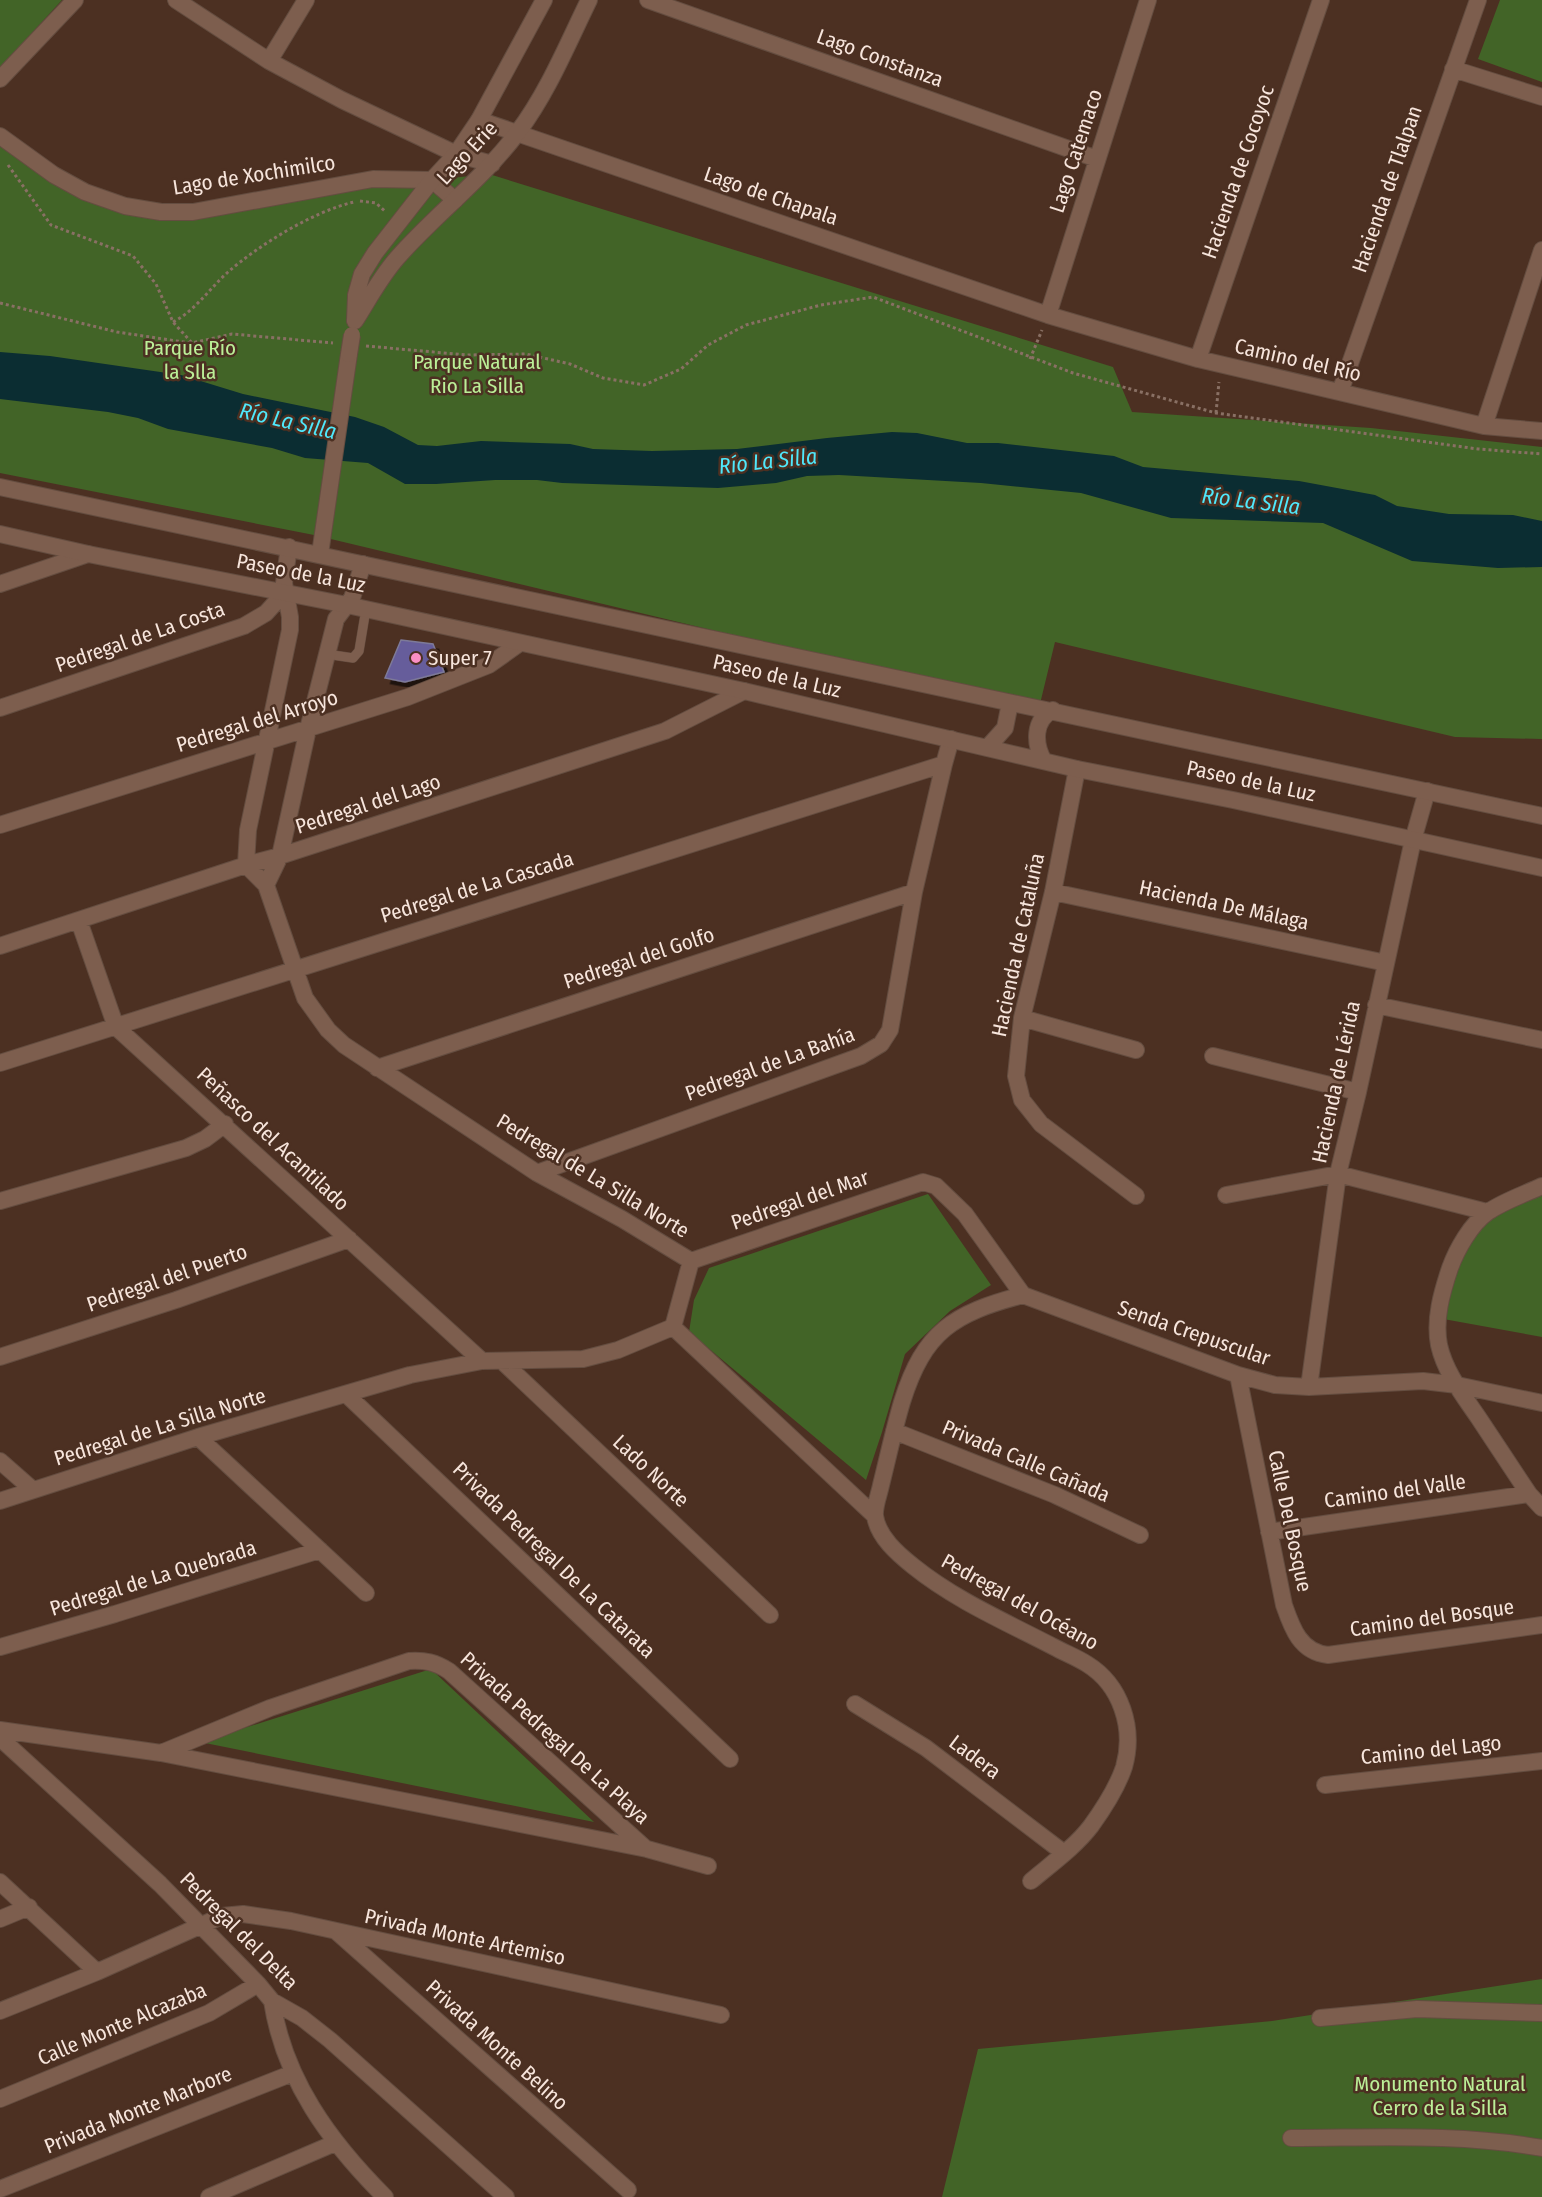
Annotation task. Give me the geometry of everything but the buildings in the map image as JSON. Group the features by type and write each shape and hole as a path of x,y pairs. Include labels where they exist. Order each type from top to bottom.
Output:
{"street":[{"path":"0,79 75,0"},
{"path":"176,0 269,61 342,100 456,154 492,164"},
{"path":"269,61 306,0"},
{"name":"Lago Erie","path":"350,345 356,295 363,274 375,253 432,180 456,154 479,120 544,0"},
{"name":"Lago Erie","path":"350,345 376,285 397,258 492,164 534,110 589,0"},
{"name":"Lago Constanza","path":"648,0 1097,159"},
{"name":"Lago Catemaco","path":"1048,315 1148,0"},
{"name":"Hacienda de Cocoyoc","path":"1198,359 1321,0"},
{"name":"Hacienda de Tlalpan","path":"1340,392 1478,0"},
{"path":"1453,69 1542,97"},
{"name":"Lago de Chapala","path":"479,120 1048,315"},
{"name":"Lago de Xochimilco","path":"0,136 54,175 85,192 125,206 161,212 192,212 373,179 432,180"},
{"path":"432,180 455,200"},
{"path":"1484,426 1542,249"},
{"name":"Camino del Río","path":"1048,315 1218,364 1484,426 1542,431"},
{"path":"320,554 350,345"},
{"name":"Paseo de la Luz","path":"0,487 1542,816"},
{"name":"Paseo de la Luz","path":"0,534 87,554 347,604 744,691 1077,769 1233,800 1542,868"},
{"path":"246,865 248,830 290,630 284,574 288,547"},
{"path":"0,584 87,554"},
{"path":"266,885 280,856 308,729 336,619 356,588 363,564"},
{"name":"Pedregal de La Costa","path":"0,708 244,626 266,613 285,592"},
{"name":"Pedregal del Arroyo","path":"0,825 408,697 489,665 520,643"},
{"name":"Pedregal del Lago","path":"0,946 665,731 744,691"},
{"path":"987,748 1005,728 1010,703"},
{"path":"1044,761 1036,744 1038,730 1045,714 1053,710"},
{"path":"944,764 951,739"},
{"name":"Pedregal de La Bahía","path":"537,1173 861,1056 874,1049 886,1037 890,1030 914,892 944,764"},
{"name":"Pedregal de La Cascada","path":"0,1063 944,764"},
{"name":"Hacienda de Cataluña","path":"1077,769 1053,892 1022,1018 1016,1076 1022,1100 1041,1124 1136,1196"},
{"name":"Hacienda de Lérida","path":"1309,1387 1338,1173 1413,840 1427,791"},
{"name":"Pedregal de La Silla Norte","path":"0,1501 198,1437 410,1375 482,1361 583,1359 618,1350 673,1327 691,1261 622,1219 537,1173 344,1045 328,1030 305,998 266,885 246,865"},
{"name":"Pedregal del Golfo","path":"377,1068 914,892"},
{"name":"Hacienda De Málaga","path":"1053,892 1386,963"},
{"name":"Peñasco del Acantilado","path":"79,921 116,1027 225,1124 482,1361"},
{"path":"1376,1005 1542,1040"},
{"path":"1022,1018 1136,1050"},
{"path":"1213,1056 1358,1092"},
{"path":"0,1201 186,1148 225,1124"},
{"path":"1226,1195 1338,1173 1488,1212"},
{"name":"Pedregal del Mar","path":"691,1261 923,1182 936,1186 965,1214 1023,1295"},
{"path":"1542,1186 1488,1212 1474,1226 1460,1246 1443,1291 1438,1322 1439,1344 1457,1385 1529,1494 1542,1508"},
{"name":"Pedregal del Puerto","path":"0,1357 176,1300 349,1239"},
{"path":"875,1516 894,1431 908,1384 919,1358 937,1334 963,1316 993,1303 1023,1295"},
{"name":"Senda Crepuscular","path":"1023,1295 1238,1375 1275,1385 1309,1387 1423,1381 1457,1385 1542,1403"},
{"name":"Pedregal del Océano","path":"673,1327 875,1516 881,1532 895,1551 916,1569 968,1603 1088,1664 1107,1681 1123,1706 1128,1736 1124,1766 1110,1798 1089,1828 1031,1881"},
{"name":"Lado Norte","path":"502,1361 770,1615"},
{"name":"Calle Del Bosque","path":"1238,1375 1284,1605 1300,1641 1310,1650 1328,1655"},
{"name":"Privada Pedregal De La Catarata","path":"346,1394 730,1759"},
{"name":"Privada Calle Cañada","path":"894,1431 1055,1495 1140,1535"},
{"path":"198,1437 366,1593"},
{"path":"0,1461 33,1490"},
{"name":"Camino del Valle","path":"1269,1532 1529,1494"},
{"name":"Pedregal de La Quebrada","path":"0,1647 320,1550"},
{"name":"Camino del Bosque","path":"1328,1655 1542,1625"},
{"name":"Privada Pedregal De La Playa","path":"161,1753 270,1708 409,1661 423,1660 436,1663 449,1671 647,1850"},
{"name":"Ladera","path":"855,1704 926,1748 1064,1852"},
{"name":"Privada Pedregal De La Playa","path":"0,1730 161,1753 647,1850 708,1866"},
{"name":"Pedregal del Delta","path":"0,1738 160,1884 272,2001 302,2018 330,2040 506,2197"},
{"name":"Camino del Lago","path":"1325,1785 1542,1761"},
{"path":"0,1882 97,1972"},
{"path":"0,1919 29,1907"},
{"name":"Privada Monte Artemiso","path":"0,2011 97,1972 222,1916 243,1914 291,1921 721,2015"},
{"name":"Privada Monte Belino","path":"336,1932 628,2190"},
{"name":"Calle Monte Alcazaba","path":"0,2099 209,2013 258,1984"},
{"path":"272,2001 276,2027 293,2073 335,2143 385,2197"},
{"path":"1320,2018 1417,2009 1542,2013"},
{"name":"Privada Monte Marbore","path":"0,2189 293,2073"},
{"path":"1291,2138 1457,2137 1542,2148"},
{"path":"209,2197 335,2143"}],"lane":[{"path":"326,654 353,658 359,651 366,609"}],"path":[{"path":"5,162 51,225 134,256 156,284 173,322 192,343"},
{"path":"173,322 188,314 228,272 305,221 343,205 369,201 380,207 397,225"},
{"path":"0,303 117,332 192,343 232,334 467,355 526,354 570,364 603,378 644,385 681,369 708,345 746,326 821,305 873,297 1073,373 1216,413 1478,449 1542,454"},
{"path":"1030,358 1048,315"},
{"path":"1216,413 1219,391 1218,364"}],"green space":[{"path":"0,0 62,0 0,68"},
{"path":"1500,0 1542,0 1542,82 1478,59"},
{"name":"Parque Natural Rio La Silla","path":"0,136 85,192 161,212 373,179 432,180 489,174 1113,367 1132,412 1371,428 1542,447 1542,739 1455,737 1055,642 1039,708 314,535 0,473"},
{"path":"1542,1186 1542,1337 1438,1318 1474,1226"},
{"path":"928,1194 991,1285 950,1311 905,1354 866,1480 689,1332 694,1300 709,1268"},
{"path":"431,1669 594,1822 200,1742"},
{"name":"Monumento Natural Cerro de la Silla","path":"1542,1979 1542,2197 942,2197 978,2049 1272,2021"}],"water":[{"name":"Río La Silla","path":"0,352 50,356 181,375 243,394 355,417 384,427 418,445 437,446 481,441 570,444 593,449 652,451 737,449 892,432 917,433 967,443 998,443 1114,456 1143,467 1299,481 1375,495 1397,506 1449,514 1513,515 1542,521 1542,567 1498,568 1412,561 1323,523 1171,518 1081,493 981,483 839,475 807,476 776,483 718,488 562,483 537,480 405,484 368,463 305,458 272,448 168,429 138,418 108,412 0,399"}],"place":[{"name":"Super 7","path":"416,658"}],"park label":[{"name":"Parque Río la Slla","path":"190,360"}]}
